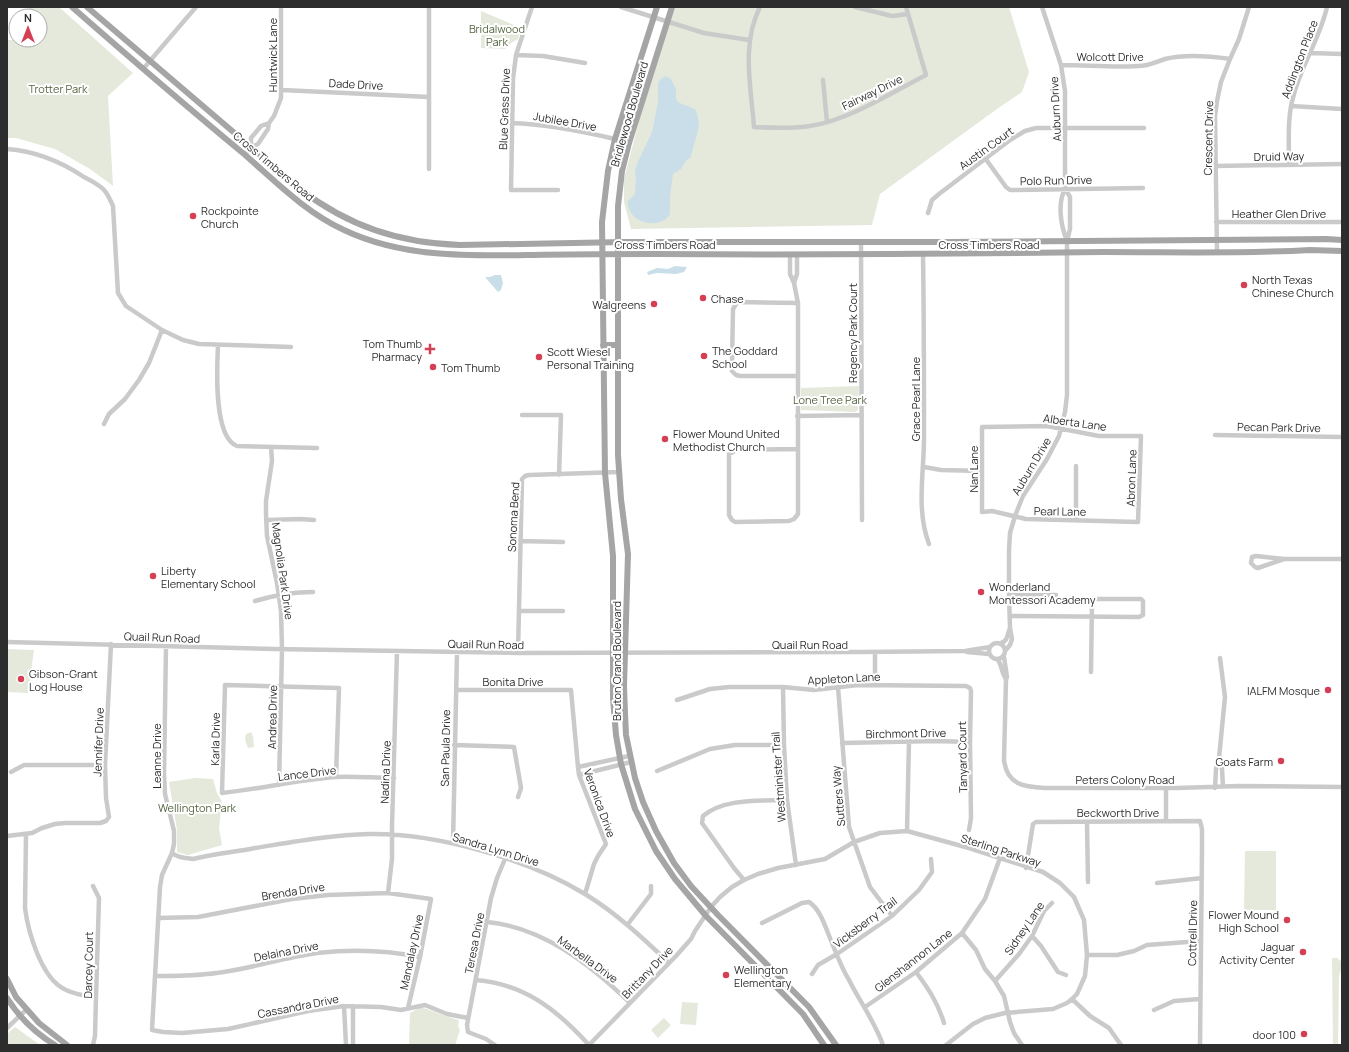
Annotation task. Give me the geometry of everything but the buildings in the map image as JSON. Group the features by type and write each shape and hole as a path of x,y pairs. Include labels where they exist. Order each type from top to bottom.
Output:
{"main road":[{"name":"Cross Timbers Road","path":"72,7 295,199 331,224 384,244 405,250 436,254 461,255 1342,251"},
{"name":"Cross Timbers Road","path":"87,7 316,201 334,213 384,234 436,244 1342,240"},
{"name":"Bridlewood Boulevard","path":"602,254 602,222 605,186 615,139 657,7"},
{"name":"Bridlewood Boulevard","path":"617,254 618,206 622,171 629,142 672,7"},
{"path":"436,244 436,254"},
{"name":"Bruton Orand Boulevard","path":"602,254 606,473 613,556 613,698 614,722 621,761 635,809 653,846 675,879 706,916 799,1010 811,1024 824,1045"},
{"name":"Bruton Orand Boulevard","path":"617,254 619,472 628,554 624,686 626,735 630,759 643,802 674,863 691,886 809,1007 836,1045"},
{"path":"603,345 617,345"},
{"path":"7,979 16,997 39,1023 67,1045"},
{"path":"7,998 20,1016 33,1029 55,1045"}],"street":[{"path":"143,69 196,7"},
{"name":"Huntwick Lane","path":"245,155 251,147 258,144 268,129 269,123 282,98 281,7"},
{"path":"429,7 429,169"},
{"name":"Blue Grass Drive","path":"532,7 516,55 512,91 511,190 558,190"},
{"path":"620,7 710,35 749,40 753,24 760,7"},
{"path":"855,7 892,16 908,14"},
{"name":"Fairway Drive","path":"749,40 748,59 754,127 798,128 827,122 848,114 926,75 906,7"},
{"name":"Auburn Drive","path":"1042,7 1061,65 1065,91 1065,189 1061,197 1062,228 1067,241"},
{"name":"Crescent Drive","path":"1216,252 1215,116 1217,101 1221,82 1239,39 1249,7"},
{"name":"Addington Place","path":"1289,165 1291,106 1298,80 1311,53 1327,7"},
{"path":"1311,53 1342,54"},
{"path":"516,55 543,56 585,63"},
{"name":"Wolcott Drive","path":"1061,65 1138,66 1152,65 1164,59 1180,57 1214,56 1230,58"},
{"path":"823,80 827,122"},
{"name":"Dade Drive","path":"282,90 429,97"},
{"path":"1291,106 1342,109"},
{"name":"Huntwick Lane","path":"251,147 251,138 261,126 269,123"},
{"name":"Jubilee Drive","path":"511,123 558,127 615,139"},
{"name":"Austin Court","path":"928,213 932,200 939,194 985,158 1024,131 1036,128 1144,128"},
{"path":"7,149 42,155 66,165 102,188 109,196 113,206 118,293 126,306 162,330 183,340 199,344 291,347"},
{"name":"Polo Run Drive","path":"985,158 1006,187 1010,190 1143,188"},
{"name":"Druid Way","path":"1216,166 1342,164"},
{"name":"Auburn Drive","path":"1006,651 1012,639 1010,628 1009,542 1014,516 1023,496 1055,445 1062,428 1065,412 1067,395 1067,241 1070,229 1070,197 1065,189"},
{"name":"Heather Glen Drive","path":"1216,222 1342,222"},
{"name":"Regency Park Court","path":"861,242 862,520"},
{"path":"790,254 790,274 794,283 798,303 798,514 794,519 789,521 735,522 732,520 729,515 729,454 737,450 797,449"},
{"path":"794,283 797,274 797,254"},
{"name":"Grace Pearl Lane","path":"923,254 924,467 922,510 925,533 929,544"},
{"path":"797,376 740,376 732,371 732,354 733,309 736,304 740,302 798,303"},
{"path":"104,424 109,414 125,399 139,380 149,363 162,330"},
{"path":"218,345 218,398 220,415 226,437 237,446 317,448"},
{"path":"522,415 561,415 559,475"},
{"path":"797,416 862,415"},
{"name":"Alberta Lane","path":"982,427 1047,426 1098,436 1141,436"},
{"name":"Nan Lane","path":"982,427 982,512"},
{"name":"Pecan Park Drive","path":"1215,435 1342,437"},
{"name":"Abron Lane","path":"1138,522 1141,436"},
{"name":"Magnolia Park Drive","path":"271,447 272,461 266,501 267,536 279,594 282,650"},
{"path":"1076,466 1076,520"},
{"path":"924,467 941,470 982,471"},
{"name":"Sonoma Bend","path":"518,653 522,479 527,475 619,472"},
{"name":"Pearl Lane","path":"982,512 992,511 1026,519 1138,522"},
{"path":"267,520 314,520"},
{"path":"520,541 563,542"},
{"path":"1284,559 1258,568 1251,563 1252,557 1256,556 1284,559 1342,559"},
{"path":"255,601 279,594 313,592"},
{"path":"1009,595 1056,595"},
{"path":"1010,616 1091,617 1139,617 1143,615 1143,600 1094,598 1092,600 1091,617 1091,672"},
{"path":"519,611 563,611"},
{"name":"Auburn Drive","path":"1001,644 1007,639 1010,628"},
{"name":"Quail Run Road","path":"7,642 282,650 518,653 965,651 990,647"},
{"path":"995,643 1001,644 1004,646 1006,651 1004,657 998,660 989,654 990,647 995,643"},
{"name":"Jennifer Drive","path":"26,834 55,824 100,823 106,821 109,817 106,798 105,765 111,644"},
{"name":"Leanne Drive","path":"152,1030 160,887 162,875 172,853 174,831 165,794 164,774 166,646"},
{"name":"Andrea Drive","path":"279,785 282,650"},
{"name":"Nadina Drive","path":"388,893 392,859 397,651"},
{"name":"Quail Run Road","path":"965,651 989,654"},
{"name":"San Paula Drive","path":"453,843 457,652"},
{"path":"875,652 875,685"},
{"name":"Peters Colony Road","path":"1004,657 1007,672 1004,760 1008,773 1016,782 1025,786 1045,788 1342,787"},
{"path":"1215,788 1225,697 1220,658"},
{"name":"Peters Colony Road","path":"998,660 1006,679"},
{"name":"Karla Drive","path":"222,793 225,685 282,686"},
{"name":"Appleton Lane","path":"677,700 710,689 729,687 783,687 814,690 875,685 966,686"},
{"path":"282,686 340,688 336,777"},
{"name":"Tanyard Court","path":"966,686 970,688 971,691 971,818 969,830"},
{"name":"Westminister Trail","path":"783,687 787,800 796,865"},
{"name":"Sutters Way","path":"838,687 849,827 870,887 892,916"},
{"name":"Bonita Drive","path":"456,690 570,690"},
{"name":"Veronica Drive","path":"570,690 579,775 606,844 594,864 585,894"},
{"path":"907,831 909,741"},
{"name":"Birchmont Drive","path":"842,743 909,741 970,742"},
{"path":"657,771 710,749 735,745 784,745"},
{"path":"454,746 514,747 521,788 518,797"},
{"path":"1219,758 1222,769 1223,787"},
{"path":"578,767 630,759"},
{"path":"579,775 621,761"},
{"path":"11,772 24,765 105,765"},
{"name":"Lance Drive","path":"222,793 336,777 394,778"},
{"path":"1166,788 1166,821"},
{"path":"744,880 702,823 703,816 727,804 787,800"},
{"name":"Beckworth Drive","path":"1026,868 1033,824 1036,822 1200,821"},
{"name":"Cottrell Drive","path":"1200,821 1202,829 1200,1045"},
{"path":"1087,822 1088,882"},
{"name":"Sterling Parkway","path":"711,907 720,897 744,880 778,868 825,859 854,842 880,833 907,831 1043,872 1060,882 1074,897 1084,920 1087,955 1085,976 1077,994 1072,999"},
{"path":"7,836 26,834 26,920 29,932 44,969 57,985 64,989 74,994 96,997"},
{"name":"Sandra Lynn Drive","path":"172,853 176,856 193,859 297,841 369,834 392,835 453,843 522,864 542,872 585,894 628,924 669,962"},
{"name":"Glenshannon Lane","path":"865,1007 916,972 962,933 985,899 1000,858"},
{"name":"Teresa Drive","path":"495,1045 486,1039 468,1032 467,1025 486,922 497,878 505,859"},
{"name":"Vicksberry Trail","path":"812,974 818,965 892,916 919,890 932,872 931,859"},
{"path":"1157,883 1202,878"},
{"name":"Darcey Court","path":"93,886 99,898 95,1036 93,1045"},
{"path":"628,924 651,894 651,886"},
{"name":"Brenda Drive","path":"158,918 198,917 292,899 328,894 388,893 431,899"},
{"name":"Mandalay Drive","path":"408,1008 420,957 431,899"},
{"path":"762,923 802,903 809,902 815,906 836,954 879,1034 883,1045"},
{"name":"Sidney Lane","path":"995,981 1019,954 1032,936 1044,911 1052,903"},
{"name":"Brittany Drive","path":"589,1045 686,944 711,907"},
{"name":"Marbella Drive","path":"486,922 500,923 541,937 587,966 630,1003"},
{"path":"962,933 976,950 985,969 995,981 1004,996 1014,1033 1022,1045"},
{"path":"1032,936 1041,946 1058,972 1066,975"},
{"path":"1087,955 1116,955 1147,945 1200,941"},
{"name":"Delaina Drive","path":"155,976 207,974 316,953 378,951 401,953 420,957"},
{"path":"916,972 930,991 944,1023"},
{"path":"476,980 516,988 532,997 553,1010 589,1045"},
{"path":"946,1045 973,1024 985,1018 1008,1012 1053,1009 1067,1003 1072,999 1090,1016 1109,1028 1121,1045"},
{"path":"1154,1010 1174,1001 1200,999"},
{"name":"Cassandra Drive","path":"152,1030 182,1033 228,1029 308,1011 344,1006 381,1007 401,1010 425,1005 446,1014 468,1018"},
{"path":"344,1006 346,1045"},
{"path":"353,1006 354,1045"},
{"path":"7,1028 27,1009"}],"green space":[{"name":"Trotter Park","path":"59,7 133,73 108,96 113,186 90,169 55,149 16,138 7,138 7,40 8,48 48,48 48,8 29,8"},
{"path":"675,7 1009,7 1029,72 1022,92 880,194 872,225 631,229 624,202 624,179 643,106"},
{"name":"Bridalwood Park","path":"481,11 521,28 518,39 508,45 505,49 481,48"},
{"name":"Lone Tree Park","path":"859,386 858,410 855,412 801,410 801,388"},
{"path":"7,649 34,650 28,693 7,692"},
{"path":"251,732 254,747 248,748 245,736"},
{"name":"Wellington Park","path":"195,778 213,779 217,793 222,802 219,828 222,845 188,855 177,852 177,830 169,782"},
{"path":"1245,851 1276,851 1276,910 1244,910"},
{"path":"1332,958 1338,958 1339,961 1342,958 1342,967 1339,976 1338,1045 1333,1045"},
{"path":"682,1002 698,1003 696,1025 680,1024"},
{"path":"421,1007 459,1020 458,1026 460,1030 455,1045 409,1045 410,1013"},
{"path":"664,1018 671,1025 658,1038 651,1030"},
{"path":"15,1027 40,1045 7,1045 7,1034"}],"water":[{"path":"665,76 670,78 675,86 676,99 678,102 695,109 699,122 698,133 691,157 686,161 681,169 673,174 670,196 670,214 659,222 652,223 644,222 632,215 629,209 628,201 635,194 635,172 637,164 652,132 658,102 658,84"},
{"path":"675,266 687,267 684,272 676,274 657,273 648,275 647,272 657,268 668,269"},
{"path":"501,275 503,283 501,290 498,292 485,277"}],"place":[{"name":"Rockpointe Church","path":"193,216"},
{"name":"North Texas Chinese Church","path":"1244,285"},
{"name":"Chase","path":"703,298"},
{"name":"Walgreens","path":"654,304"},
{"name":"Tom Thumb Pharmacy","path":"430,349"},
{"name":"The Goddard School","path":"704,356"},
{"name":"Scott Wiesel Personal Training","path":"539,357"},
{"name":"Tom Thumb","path":"433,367"},
{"name":"Flower Mound United Methodist Church","path":"665,439"},
{"name":"Liberty Elementary School","path":"153,576"},
{"name":"Wonderland Montessori Academy","path":"981,592"},
{"name":"Gibson-Grant Log House","path":"21,679"},
{"name":"IALFM Mosque","path":"1328,690"},
{"name":"Goats Farm","path":"1281,761"},
{"name":"Flower Mound High School","path":"1287,920"},
{"name":"Jaguar Activity Center","path":"1303,952"},
{"name":"Wellington Elementary","path":"726,975"},
{"name":"door 100","path":"1304,1034"}]}
